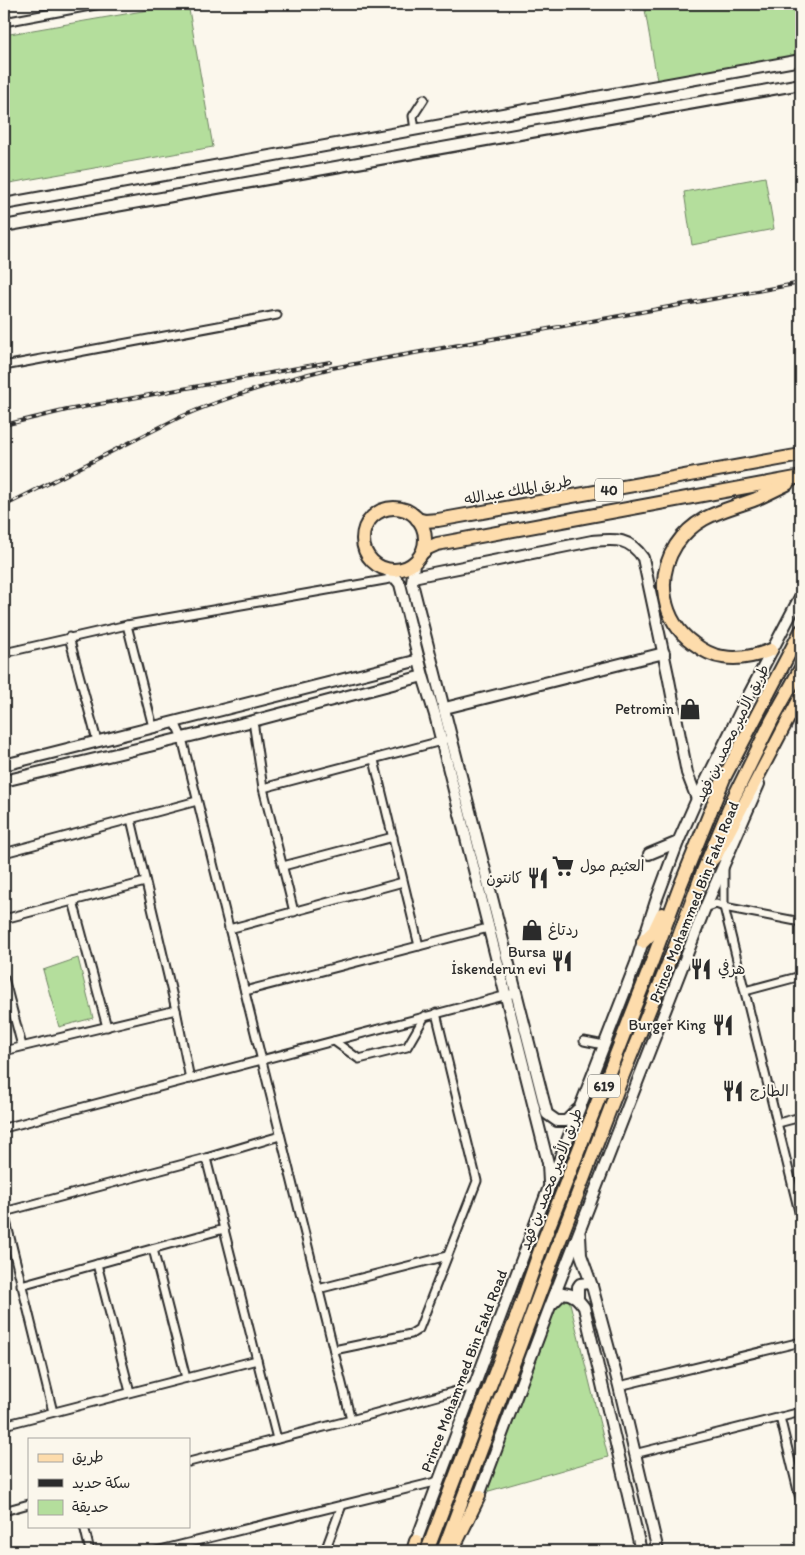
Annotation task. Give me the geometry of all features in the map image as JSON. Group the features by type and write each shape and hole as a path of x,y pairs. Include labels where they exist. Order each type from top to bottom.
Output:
{"highway":[{"name":"طريق الملك عبدالله","path":"417,519 425,521 438,520 801,455"},
{"path":"772,650 746,658 723,657 704,651 684,637 674,624 665,602 663,582 666,566 676,545 694,526 719,511 756,499 801,477"},
{"name":"40","path":"418,558 432,546 456,540 801,477"},
{"path":"390,508 402,509 417,519 423,529 425,536 424,548 418,558 398,570 386,569 370,559 364,549 363,537 366,525 378,512 390,508"},
{"name":"طريق الأمير محمد بن فهد","path":"427,1551 516,1319 544,1239 679,889 724,778 801,631"},
{"name":"طريق الأمير محمد بن فهد","path":"443,1551 623,1075 676,944 703,871 733,799 772,720 801,668"},
{"path":"643,942 654,931 667,904 679,889"},
{"path":"452,1551 479,1496"}],"main road":[{"path":"703,871 717,855 796,718 801,695"}],"street":[{"path":"4,22 102,4"},
{"path":"4,204 801,60"},
{"path":"4,226 801,84"},
{"path":"415,130 413,116 424,99"},
{"path":"4,366 277,315"},
{"path":"778,459 801,450"},
{"path":"413,577 592,541 615,539 632,545 643,558 664,653 687,773 697,799"},
{"path":"418,558 412,583 453,738 548,1163 549,1187"},
{"path":"386,569 400,584 423,676 442,740 488,928 547,1114 557,1121 566,1121 581,1106"},
{"path":"4,653 127,625 396,578"},
{"name":"Prince Mohammed Bin Fahd Road","path":"414,1548 643,942 678,842 697,799 801,595"},
{"path":"127,625 153,727"},
{"path":"68,638 97,741"},
{"path":"445,708 664,653"},
{"path":"4,765 419,660"},
{"path":"4,781 252,721 423,676"},
{"name":"Prince Mohammed Bin Fahd Road","path":"458,1551 580,1228 724,863 796,718"},
{"path":"252,721 263,788 294,912"},
{"path":"175,722 182,738 351,1420"},
{"path":"263,788 453,738"},
{"path":"374,760 419,946"},
{"path":"4,853 197,801"},
{"path":"130,819 176,1010 190,1079"},
{"path":"282,866 392,837"},
{"path":"648,854 678,842"},
{"path":"724,863 724,907 799,1200 801,1220"},
{"path":"4,919 145,882"},
{"path":"229,929 403,882"},
{"path":"73,901 107,1027"},
{"path":"706,908 716,904 801,922"},
{"path":"244,991 488,928"},
{"path":"745,991 801,976"},
{"path":"4,978 22,1046"},
{"path":"4,1128 510,994"},
{"path":"4,1051 176,1010"},
{"path":"334,1350 411,1334 419,1329 477,1181 436,1013"},
{"path":"334,1041 359,1059 407,1047 425,1016"},
{"path":"584,1041 604,1045"},
{"path":"778,1123 801,1117"},
{"path":"53,1412 4,1212 206,1158 280,1136"},
{"path":"206,1158 277,1439"},
{"path":"580,1228 581,1255 592,1286 658,1551"},
{"path":"22,1284 224,1229"},
{"path":"153,1249 186,1378"},
{"path":"318,1289 448,1256"},
{"path":"97,1264 130,1392"},
{"path":"578,1298 577,1291 580,1284 588,1282 592,1286"},
{"path":"549,1309 557,1297 564,1293 571,1293 578,1298 584,1307 641,1551"},
{"path":"618,1386 801,1342"},
{"path":"4,1425 257,1360"},
{"path":"190,1462 474,1386"},
{"path":"634,1454 801,1412"},
{"path":"780,1417 801,1503"},
{"path":"156,1551 439,1481"},
{"path":"4,1511 28,1504"},
{"path":"325,1551 342,1505"},
{"path":"84,1528 90,1551"}],"green space":[{"path":"188,4 213,147 4,184 4,35"},
{"path":"644,4 801,4 801,55 657,80"},
{"path":"765,177 774,229 692,245 684,192"},
{"path":"78,958 93,1018 59,1027 43,970"},
{"path":"569,1299 608,1457 482,1493 557,1302"}],"railway":[{"path":"4,506 178,418 235,396 293,378 332,368 801,283"},
{"path":"4,425 67,410 330,362"}],"place":[{"name":"Petromin","path":"690,709"},
{"name":"العثيم مول","path":"563,866"},
{"name":"كانتون","path":"538,878"},
{"name":"ردتاغ","path":"532,930"},
{"name":"Bursa İskenderun evi","path":"562,961"},
{"name":"هرفي","path":"701,969"},
{"name":"Burger King","path":"723,1025"},
{"name":"الطازج","path":"733,1091"}]}
